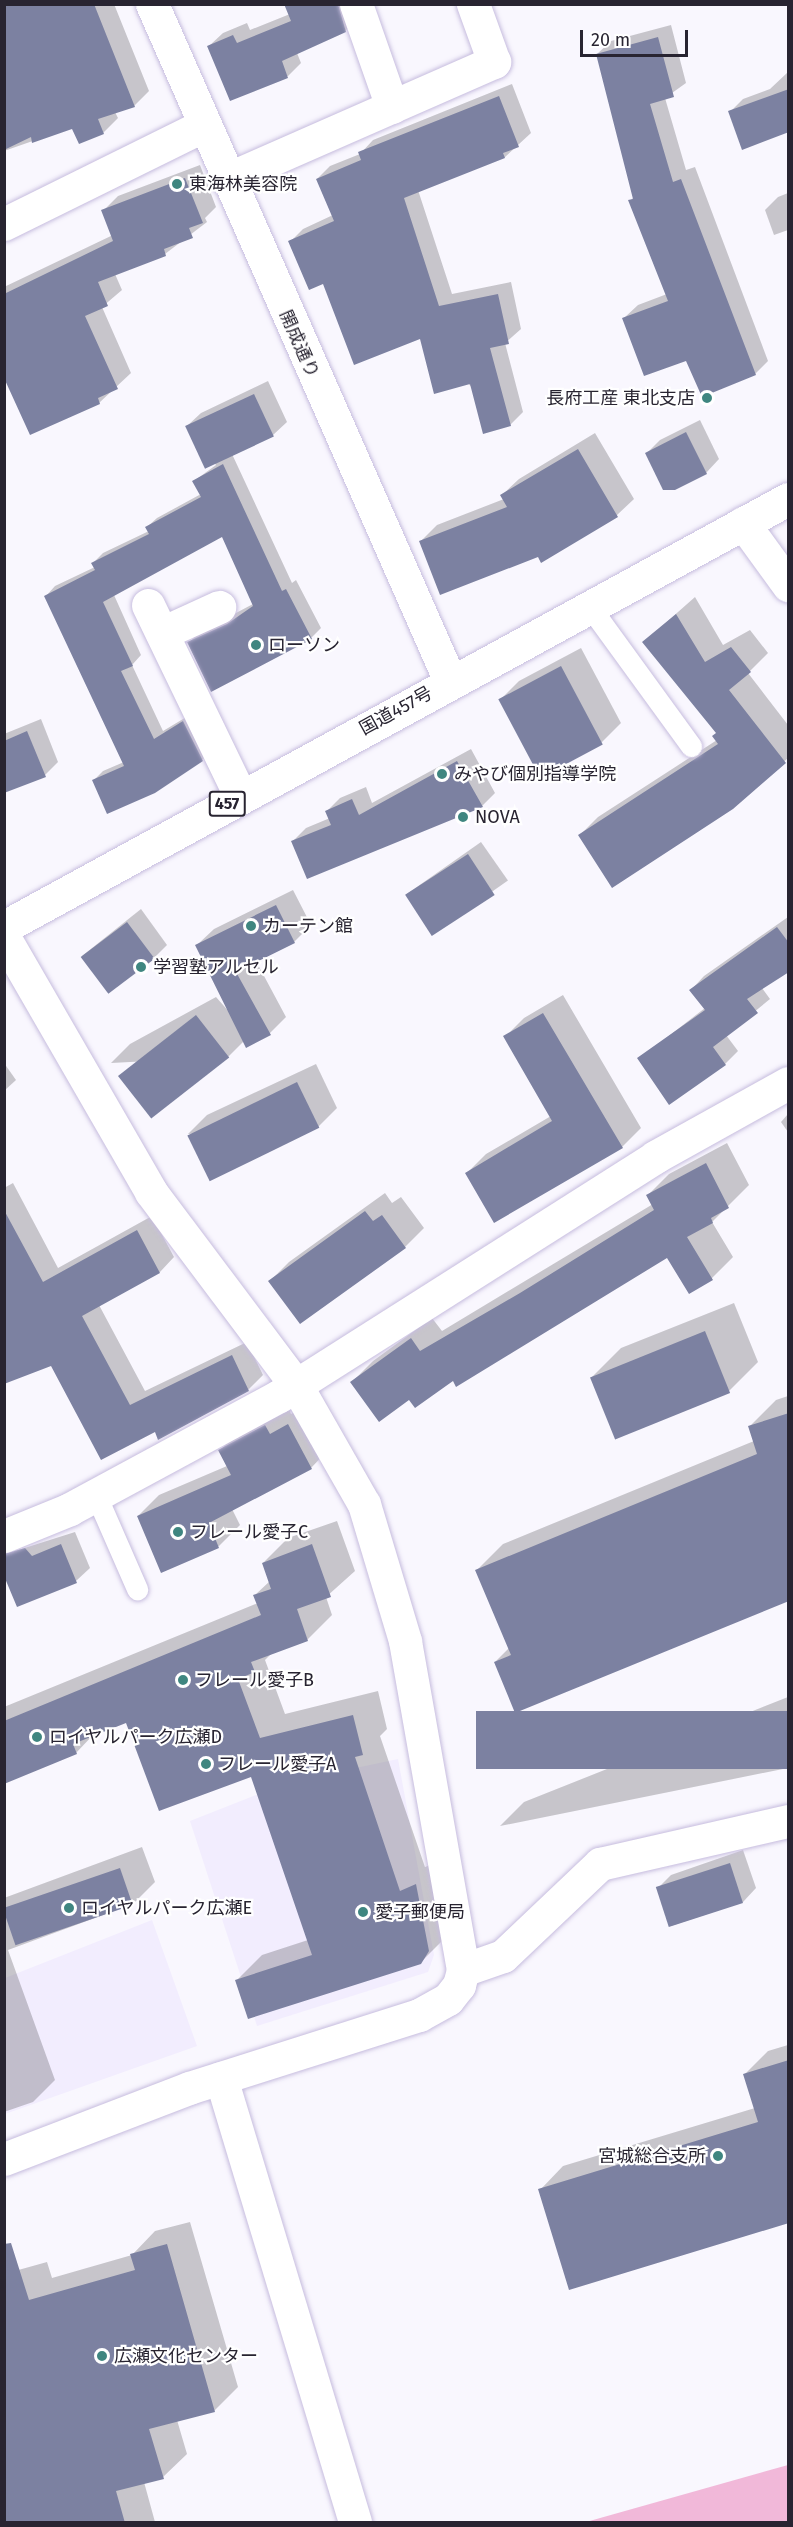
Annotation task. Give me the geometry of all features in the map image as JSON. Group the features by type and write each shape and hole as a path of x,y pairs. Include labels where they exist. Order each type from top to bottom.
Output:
{"main road":[{"name":"開成通り","path":"152,4 450,681"},
{"path":"356,4 392,107"},
{"path":"227,178 494,62 473,4"},
{"path":"4,225 204,125"},
{"name":"国道457号","path":"4,927 450,681 789,499"},
{"path":"743,523 789,585"},
{"path":"219,607 155,619 241,797"},
{"path":"4,937 151,1192 296,1385 364,1504 405,1641 463,1970 459,1985 435,2009 221,2078 4,2159"},
{"path":"4,1536 96,1495 296,1385 655,1157 789,1083"},
{"path":"463,1970 503,1956 600,1864 789,1821"},
{"path":"221,2078 356,2523"}],"lane":[{"path":"590,607 691,746"},
{"path":"96,1495 137,1589"}],"shaded area":[{"path":"398,1759 434,1955 428,1972 257,2026 190,1821 289,1782"},
{"path":"152,1920 197,2046 5,2114 5,1978"},
{"path":"788,2465 788,2522 586,2522"}],"building":[{"path":"4,4 94,4 135,107 98,119 104,134 79,144 72,129 32,143 31,137 4,150"},
{"path":"284,4 338,4 346,32 282,61 288,78 230,101 207,46 233,35 237,43 291,21"},
{"path":"658,37 674,97 650,104 673,182 681,179 756,375 702,397 686,361 644,376 622,318 668,301 628,200 633,199 596,54"},
{"path":"789,89 789,132 742,150 728,111"},
{"path":"499,96 519,147 503,153 505,158 404,198 439,306 498,294 509,344 490,348 511,426 483,434 470,384 434,394 420,339 354,365 323,284 309,290 288,241 334,221 316,179 361,160 358,152"},
{"path":"185,178 203,223 189,228 193,238 164,249 166,256 98,282 108,306 85,316 118,389 98,398 100,404 30,435 4,378 4,294 113,241 101,210"},
{"path":"254,394 274,437 205,469 185,426"},
{"path":"686,432 707,474 675,490 663,490 645,453"},
{"path":"578,449 618,517 541,563 538,557 440,595 419,541 507,507 500,495"},
{"path":"223,464 282,591 286,589 312,639 211,692 187,642 227,624 253,606 222,537 103,602 133,666 121,671 154,739 183,721 203,761 155,793 107,814 92,780 124,766 44,596 95,570 91,563 149,534 145,527 201,497 192,481"},
{"path":"676,614 705,662 731,647 751,672 729,690 786,763 733,809 612,888 578,835 718,744 712,736 716,733 642,642"},
{"path":"561,666 603,745 540,778 498,699"},
{"path":"27,731 46,777 4,793 4,741"},
{"path":"457,761 483,807 307,879 291,841 331,825 325,811 352,799 359,815"},
{"path":"468,854 495,895 432,936 405,895"},
{"path":"276,905 295,943 236,972 271,1035 246,1048 195,945"},
{"path":"127,922 155,959 108,994 81,957"},
{"path":"777,927 789,943 789,972 747,999 758,1013 713,1047 726,1065 669,1105 637,1058 705,1010 689,990"},
{"path":"543,1013 623,1148 494,1223 465,1173 552,1121 503,1036"},
{"path":"196,1015 229,1058 151,1119 118,1076"},
{"path":"297,1082 319,1128 210,1181 187,1135"},
{"path":"706,1163 729,1208 711,1218 713,1223 687,1237 713,1280 689,1294 667,1258 456,1387 453,1381 415,1408 409,1400 379,1422 350,1382 411,1338 420,1351 520,1293 654,1210 646,1195"},
{"path":"4,1210 43,1282 137,1230 160,1273 82,1316 130,1405 232,1355 249,1391 158,1440 155,1432 101,1460 51,1366 4,1384"},
{"path":"365,1211 373,1221 382,1215 406,1248 300,1324 268,1281"},
{"path":"705,1331 730,1393 615,1440 590,1377"},
{"path":"789,1413 789,1601 515,1713 494,1662 511,1655 475,1570 757,1454 748,1426"},
{"path":"288,1424 312,1469 209,1523 219,1548 161,1573 137,1516 231,1475 218,1450 265,1425 270,1434"},
{"path":"61,1544 77,1583 17,1607 4,1576 4,1554 25,1548 32,1556"},
{"path":"312,1544 331,1597 297,1609 308,1641 251,1662 255,1672 238,1679 260,1738 353,1715 363,1755 355,1757 400,1891 416,1884 429,1951 421,1964 248,2019 235,1980 312,1955 251,1777 159,1811 126,1723 73,1744 77,1754 4,1784 4,1721 261,1615 253,1595 271,1589 262,1563"},
{"path":"476,1711 788,1711 788,1769 476,1769"},
{"path":"730,1863 743,1903 669,1927 656,1887"},
{"name":"ロイヤルパーク広瀬E","path":"120,1868 133,1905 15,1945 4,1908"},
{"name":"宮城総合支所","path":"789,2060 789,2223 569,2290 538,2189 758,2122 743,2074"},
{"name":"広瀬文化センター","path":"11,2243 29,2300 135,2270 130,2254 167,2244 215,2412 149,2429 164,2479 116,2491 125,2523 4,2523 4,2244"}],"place":[{"name":"東海林美容院","path":"177,184"},
{"name":"長府工産 東北支店","path":"707,398"},
{"name":"ローソン","path":"256,645"},
{"name":"みやび個別指導学院","path":"442,774"},
{"name":"NOVA","path":"463,817"},
{"name":"カーテン館","path":"251,926"},
{"name":"学習塾アルセル","path":"141,967"},
{"name":"フレール愛子C","path":"178,1532"},
{"name":"フレール愛子B","path":"183,1680"},
{"name":"ロイヤルパーク広瀬D","path":"37,1737"},
{"name":"フレール愛子A","path":"206,1764"},
{"name":"ロイヤルパーク広瀬E","path":"69,1908"},
{"name":"愛子郵便局","path":"363,1912"},
{"name":"宮城総合支所","path":"718,2156"},
{"name":"広瀬文化センター","path":"102,2356"}]}
